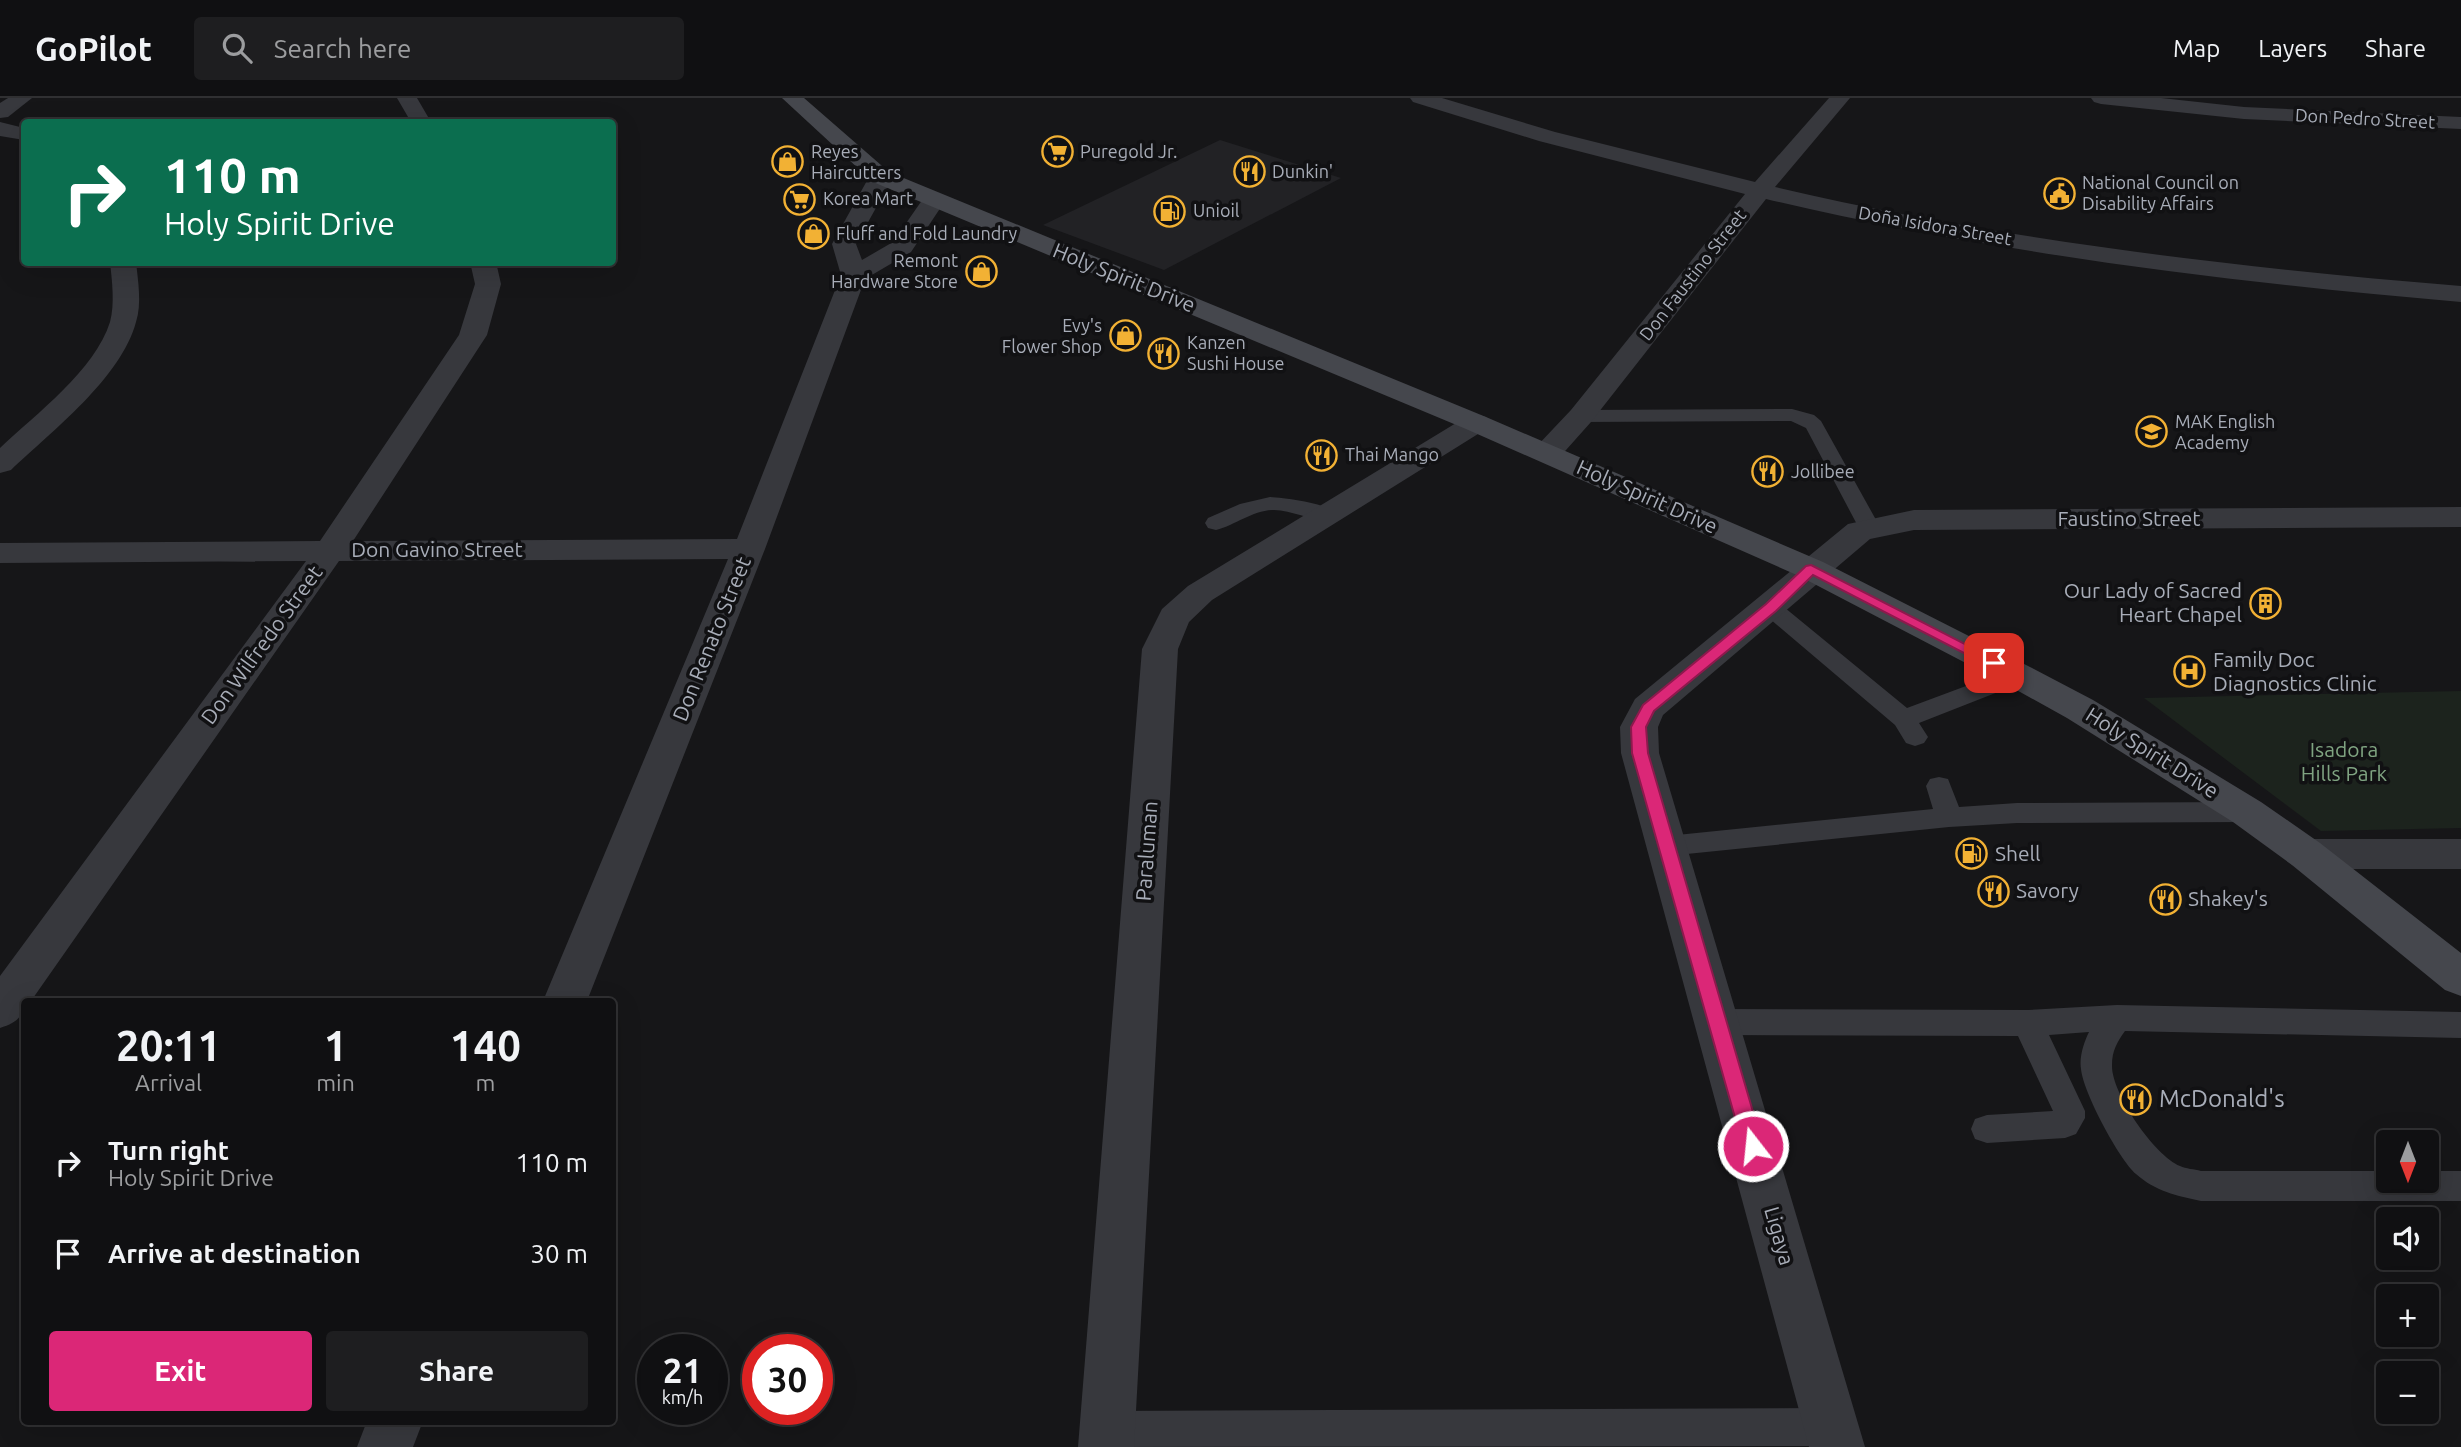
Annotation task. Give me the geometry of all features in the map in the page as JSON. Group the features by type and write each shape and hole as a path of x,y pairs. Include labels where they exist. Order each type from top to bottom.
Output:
{"main road":[{"name":"Holy Spirit Drive","path":"792,98 881,177 933,201 1547,453 1811,569 2017,675 2136,742 2247,812 2306,854 2461,978"}],"street":[{"path":"0,112 22,98"},
{"path":"407,98 419,119"},
{"name":"Doña Isidora Street","path":"1420,98 1519,130 1632,161 1759,192 1954,231 2154,262 2391,289 2461,294"},
{"name":"Don Faustino Street","path":"1547,453 1581,416 1759,192 1840,98"},
{"name":"Don Pedro Street","path":"2101,98 2244,113 2461,123"},
{"path":"0,129 21,133"},
{"path":"881,177 844,244 854,275 902,247 933,201"},
{"path":"0,464 80,386 110,349 123,322 123,266"},
{"name":"Don Wilfredo Street","path":"0,1010 330,551 473,335 488,284 484,266"},
{"name":"Don Renato Street","path":"566,998 749,549 854,275"},
{"name":"Paraluman","path":"1107,1439 1160,649 1174,617 1200,593 1476,423"},
{"name":"Faustino Street","path":"1811,569 1859,531 1914,520 2461,517"},
{"name":"Don Gavino Street","path":"0,553 749,549"},
{"name":"Ligaya","path":"1811,569 1771,608 1661,695 1648,708 1639,727 1640,753 1834,1437"},
{"path":"2306,854 2461,854"},
{"path":"385,1447 393,1425"}],"lane":[{"path":"1581,416 1792,415 1807,419 1814,425 1869,527"},
{"path":"1216,523 1250,506 1264,503 1288,504 1327,515"},
{"path":"1771,608 1910,728 2017,675"},
{"path":"1939,786 1949,817"},
{"path":"1667,846 1949,817 2017,813 2247,812"},
{"path":"1718,1022 2028,1023 2117,1018 2461,1025"},
{"path":"2117,1018 2100,1042 2096,1068 2104,1093 2118,1120 2147,1163 2172,1180 2201,1186 2461,1186"},
{"path":"1987,1129 2065,1124 2069,1118 2069,1111 2028,1023"},
{"path":"1107,1439 1834,1437"}],"shaded area":[{"path":"1220,140 1341,178 1164,270 1043,225"}],"green space":[{"name":"Isadora Hills Park","path":"2461,691 2461,828 2321,831 2144,698"}],"place":[{"name":"Puregold Jr.","path":"1057,152"},
{"name":"Reyes Haircutters","path":"788,162"},
{"name":"Dunkin'","path":"1249,172"},
{"name":"National Council on Disability Affairs","path":"2059,193"},
{"name":"Korea Mart","path":"800,199"},
{"name":"Unioil","path":"1170,211"},
{"name":"Fluff and Fold Laundry","path":"813,234"},
{"name":"Remont Hardware Store","path":"981,271"},
{"name":"Evy's Flower Shop","path":"1125,336"},
{"name":"Kanzen Sushi House","path":"1164,353"},
{"name":"MAK English Academy","path":"2152,432"},
{"name":"Thai Mango","path":"1322,455"},
{"name":"Jollibee","path":"1768,472"},
{"name":"Our Lady of Sacred Heart Chapel","path":"2265,603"},
{"name":"Family Doc Diagnostics Clinic","path":"2190,672"},
{"name":"Shell","path":"1972,854"},
{"name":"Savory","path":"1993,891"},
{"name":"Shakey's","path":"2165,899"},
{"name":"McDonald's","path":"2136,1099"}],"route":[{"path":"1753,1146 1640,753 1639,727 1648,708 1771,608 1811,569 1994,663"}]}
